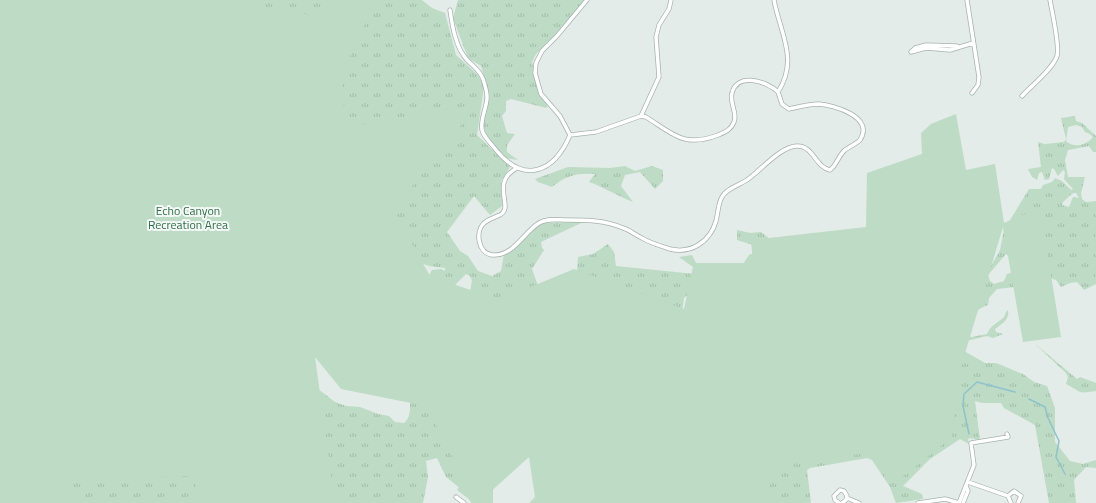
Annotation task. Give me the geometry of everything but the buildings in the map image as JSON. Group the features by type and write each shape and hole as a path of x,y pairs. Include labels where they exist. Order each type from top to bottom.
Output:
{"street":[{"path":"570,135 560,116 541,94 535,73 536,63 542,51 557,36 587,0"},
{"path":"641,116 659,77 656,37 659,25 671,0"},
{"path":"774,0 788,48 787,67 782,85 778,92"},
{"path":"967,0 979,81 976,89 972,93"},
{"path":"1022,96 1048,70 1057,57 1057,47 1050,0"},
{"path":"450,10 451,20 463,55 479,70 485,85 487,98 482,118 482,131 504,159 516,168 531,172 537,170 560,154 570,135"},
{"path":"958,46 950,50 926,48 911,52 915,48 926,45 958,46 974,43"},
{"path":"516,168 504,181 503,194 505,209 502,214 483,224 480,229 479,243 487,254 496,255 506,252 535,225 548,220 589,220 612,224 680,252 688,251 704,241 713,229 720,204 725,193 748,179 775,156 792,147 799,146 808,149 825,169 830,170 834,167 840,155 859,141 863,130 859,121 844,109 818,104 789,109 782,104 778,92 761,82 745,80 736,85 731,94 735,121 727,131 707,139 689,141 680,139 646,117 641,116 596,132 570,135"},
{"path":"918,503 945,499 959,503 974,463 971,443 1008,437 1007,434"},
{"path":"967,484 1008,496"},
{"path":"963,503 968,491 967,484"},
{"path":"847,498 840,503 834,498 838,491 845,492 847,498 859,503"},
{"path":"1008,496 1011,492 1018,492 1021,497 1018,503"},
{"path":"1008,496 1011,503"},
{"path":"456,497 464,503"}],"green space":[{"path":"0,0 422,0 432,8 445,13 456,55 478,75 484,86 477,135 510,167 501,181 502,206 490,215 474,196 447,232 460,251 468,256 478,271 492,276 501,271 504,254 541,223 583,222 541,242 544,250 532,269 538,286 577,272 578,257 593,254 608,244 614,252 616,266 695,274 691,292 684,298 682,313 502,468 493,490 493,503 471,503 465,492 446,477 437,458 426,461 428,477 423,503 0,503 0,248 318,389 335,402 346,406 360,407 378,414 389,416 395,422 404,423 409,416 410,400 470,292 472,280 470,276 466,274 451,289 428,277 432,270 441,269 445,271 445,268 429,266 402,256"},
{"name":"Echo Canyon Recreation Area","path":"0,0 246,0 255,5 311,15 340,0 376,0 342,74 344,109 352,126 478,104 393,210 430,276 499,300 574,269 684,309 693,267 679,257 692,255 696,263 753,263 751,240 866,227 867,173 922,154 921,133 931,124 956,114 966,170 995,164 1004,223 1040,207 1061,337 1023,342 1003,227 960,370 952,437 896,482 872,452 767,468 773,503 529,503 535,497 529,457 478,503 474,503 457,490 459,487 452,479 456,464 426,406 341,389 315,357 335,503 199,503 194,476 67,479 70,503 0,503"},
{"path":"458,0 584,0 554,37 536,54 532,62 538,91 548,106 546,108 511,99 506,101 506,111 502,116 507,133 515,134 507,145 507,152 518,160 505,158 485,133 483,120 490,97 481,66 468,58 453,18"},
{"path":"1075,116 1076,121 1082,123 1096,136 1096,152 1093,152 1089,146 1068,150 1065,160 1068,177 1085,177 1081,193 1082,199 1086,202 1096,201 1096,284 1084,290 1077,282 1061,287 1056,280 1050,278 1033,285 997,289 989,298 988,305 975,313 967,336 972,337 987,334 992,327 1005,316 1008,310 1007,319 995,329 996,332 1003,334 993,338 987,336 966,341 964,351 985,363 996,363 1023,374 1034,382 1047,386 1055,408 1055,442 1070,461 1083,464 1096,460 1096,468 1086,467 1074,480 1076,503 1049,503 1035,425 1004,408 1001,403 982,403 975,401 980,440 970,438 968,439 969,444 960,439 930,459 903,486 922,494 923,499 896,503 890,487 872,460 867,458 810,468 807,470 811,503 607,503 985,277 1000,250 1004,230 1029,189 1041,189 1043,185 1052,182 1055,178 1062,181 1071,190 1073,189 1064,179 1065,172 1063,170 1058,176 1052,168 1049,179 1045,180 1042,172 1039,173 1037,180 1032,177 1028,169 1041,167 1038,142 1045,144 1064,142 1066,139 1061,118","holes":["1076,125 1082,127 1085,132 1093,137 1084,144 1080,145 1073,145 1066,141 1068,127","1073,193 1076,193 1079,198 1073,197 1069,207 1062,205 1063,202","1006,254 1011,259 1013,272 1007,274 1004,281 994,284 990,281 988,275"]},
{"path":"625,166 635,171 652,166 663,170 663,181 655,189 640,172 625,175 621,186 633,202 589,182 595,174 583,174 567,177 552,187 538,182 535,179 568,167 610,168"},
{"path":"737,230 750,233 761,232 771,240 769,253 703,298 743,264 749,255 758,251 756,246 737,240"},
{"path":"1034,343 1077,379 1080,377 1096,383 1096,391 1077,391 1066,384 1068,377 1066,373"}],"waterway":[{"path":"969,434 963,406 964,394 977,382 1015,392"},
{"path":"1029,399 1045,407 1048,418 1059,441 1056,457 1065,474"}]}
